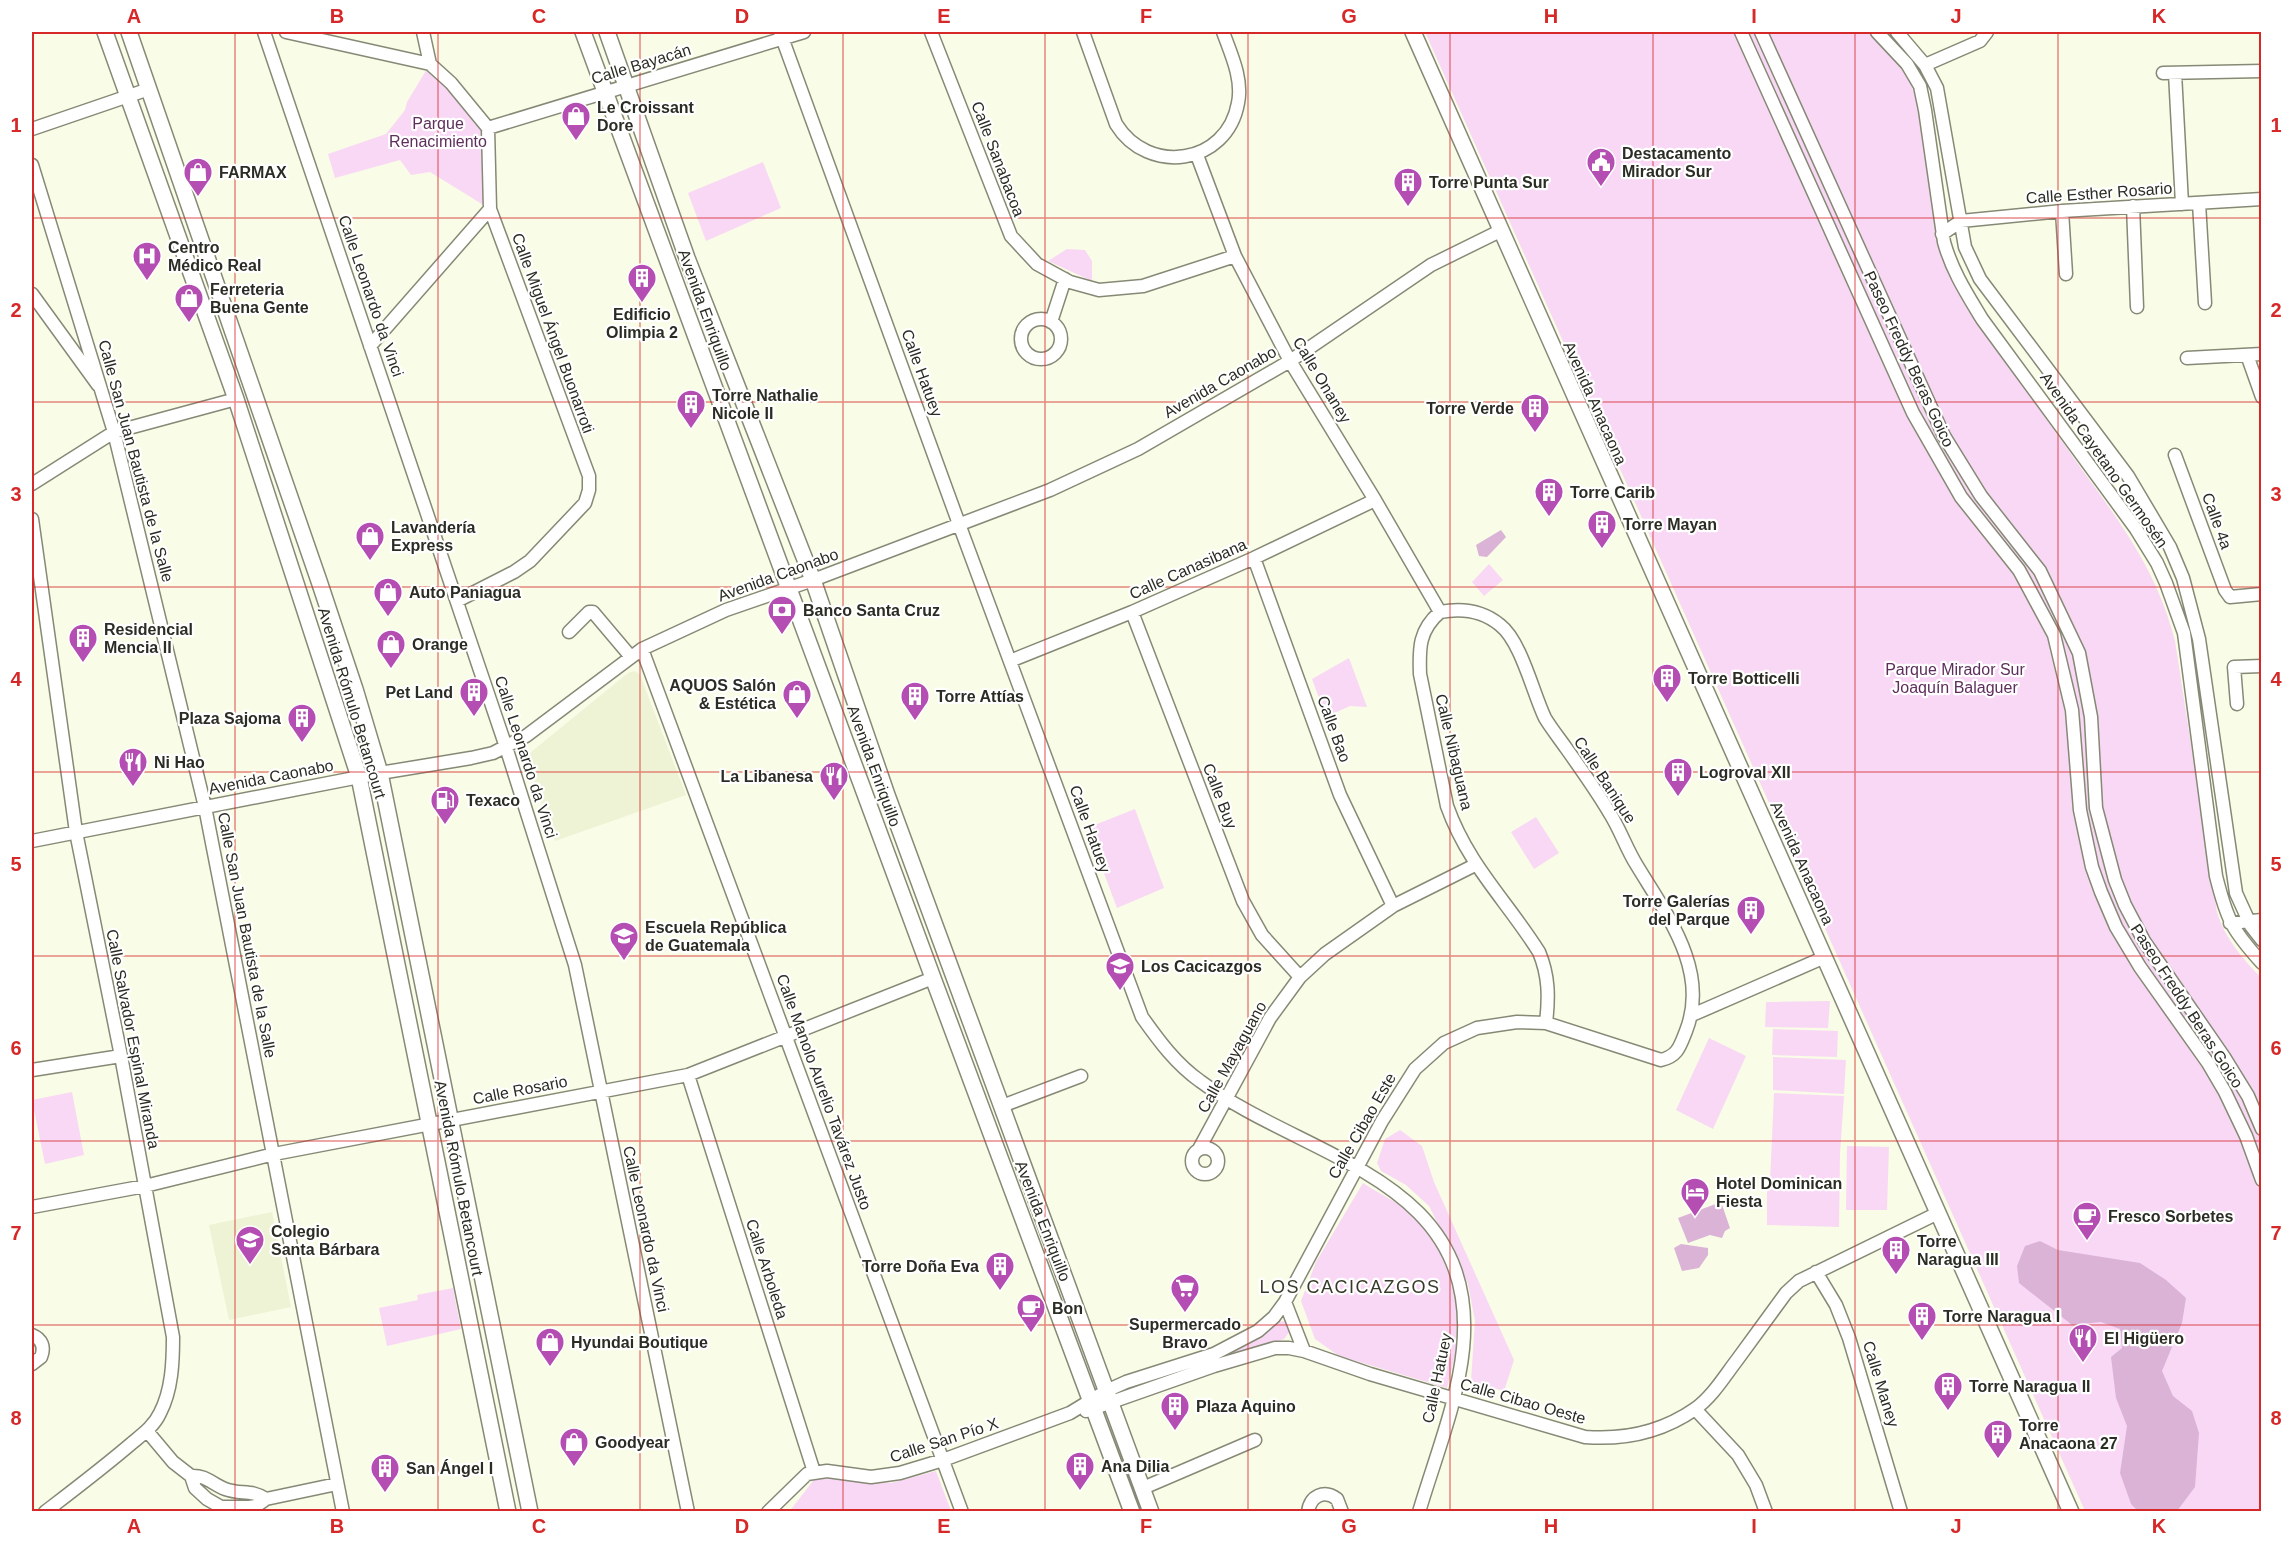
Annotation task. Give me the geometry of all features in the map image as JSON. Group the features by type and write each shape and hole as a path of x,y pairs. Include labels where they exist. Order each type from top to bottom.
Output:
{"main road":[{"name":"Avenida Rómulo Betancourt","path":"105,32 236,399 359,777 508,1512"},
{"name":"Avenida Rómulo Betancourt","path":"129,32 313,563 380,773 530,1512"},
{"name":"Avenida Enriquillo","path":"583,32 1132,1512"},
{"name":"Avenida Enriquillo","path":"607,32 687,258 813,580 887,795 1151,1512"},
{"name":"Avenida Anacaona","path":"1413,32 2071,1512"},
{"path":"869,803 887,795"}],"street":[{"name":"Calle Leonardo da Vinci","path":"264,32 506,747 575,965 688,1512"},
{"path":"286,32 430,63 452,83 488,128"},
{"path":"423,32 430,63"},
{"name":"Calle Bayacán","path":"488,128 781,35 804,32"},
{"name":"Calle Sanabacoa","path":"931,32 1011,236 1037,264 1065,279 1099,290 1143,286 1235,256"},
{"path":"1083,32 1116,124 1125,137 1139,150 1178,157 1197,155 1210,147 1226,134 1235,116 1239,101 1238,78 1223,32"},
{"name":"Paseo Freddy Beras Goico","path":"1741,32 1913,413 1961,497 2019,570 2054,635 2072,710 2080,810 2092,867 2101,892 2116,927 2140,967 2208,1063 2225,1092 2246,1136 2262,1180"},
{"name":"Paseo Freddy Beras Goico","path":"1761,32 1944,436 1981,496 2040,571 2079,653 2091,717 2096,808 2115,880 2125,905 2163,970 2195,1013 2248,1096 2262,1129"},
{"name":"Avenida Cayetano Germosén","path":"1876,32 1907,64 1920,86 1942,234 1950,261 1982,319 2136,529 2157,563 2166,583 2184,633 2216,876 2230,923 2238,936 2262,963"},
{"name":"Avenida Cayetano Germosén","path":"1897,32 1925,65 1937,88 1965,247 1980,279 2128,476 2170,547 2183,578 2199,639 2236,893 2248,921 2262,939"},
{"path":"1925,65 1980,41 1987,32"},
{"name":"Calle Hatuey","path":"781,35 1142,1017 1179,1063 1201,1082 1357,1167 1416,1208 1436,1231 1453,1265 1461,1294 1464,1325 1463,1351 1453,1398 1419,1512"},
{"path":"2182,204 2169,73 2262,72"},
{"path":"32,129 149,89"},
{"name":"Calle Miguel Ángel Buonarroti","path":"457,601 514,572 530,561 585,503 589,490 588,476 490,209 488,128"},
{"name":"Calle Onaney","path":"1197,155 1235,256 1290,361 1440,612"},
{"name":"Calle San Juan Bautista de la Salle","path":"32,165 104,393 205,807 343,1512"},
{"name":"Calle Esther Rosario","path":"1942,234 1961,221 2062,211 2262,199"},
{"path":"2199,203 2205,303"},
{"path":"2133,206 2137,307"},
{"path":"370,346 490,209"},
{"path":"2062,211 2066,274"},
{"name":"Avenida Caonabo","path":"32,841 380,773 471,758 506,747 526,736 642,649 726,610 813,580 1050,490 1138,449 1290,361 1431,265 1500,231"},
{"path":"1051,322 1065,279"},
{"path":"32,294 104,393"},
{"path":"2247,354 2262,397"},
{"path":"2187,358 2262,354"},
{"path":"32,484 114,432 236,399"},
{"name":"Calle 4a","path":"2175,455 2225,590 2230,597 2262,594"},
{"name":"Calle Canasibana","path":"1011,661 1132,612 1254,558 1375,500"},
{"name":"Calle Salvador Espinal Miranda","path":"32,519 76,832 121,1056 173,1337 173,1365 169,1388 161,1412 147,1431 45,1512"},
{"name":"Calle Bao","path":"1254,558 1340,795 1393,906"},
{"path":"293,570 313,563"},
{"name":"Calle Banique","path":"1440,612 1465,610 1484,615 1500,625 1512,638 1546,719 1611,814 1635,862 1665,910 1682,943 1690,967 1693,992 1692,1015"},
{"path":"569,632 589,612 593,612 631,657"},
{"name":"Calle Buy","path":"1132,612 1243,902 1262,935 1300,977"},
{"name":"Calle Nibaguana","path":"1440,612 1429,621 1423,635 1419,655 1420,674 1448,806 1454,825 1475,865 1539,952 1546,969 1549,988 1546,1023"},
{"name":"Calle Manolo Aurelio Tavárez Justo","path":"642,649 962,1512"},
{"path":"2237,704 2234,667 2262,666"},
{"name":"Calle Mayaguano","path":"1199,1149 1270,1018 1300,977 1325,954 1393,906 1475,865"},
{"path":"383,898 404,894"},
{"path":"2230,923 2262,920"},
{"path":"1692,1015 1825,957"},
{"name":"Calle Rosario","path":"32,1208 145,1186 274,1154 688,1076 933,978"},
{"name":"Calle Cibao Este","path":"1108,1397 1126,1382 1214,1353 1258,1331 1275,1317 1382,1120 1415,1069 1444,1043 1477,1028 1516,1022 1546,1023 1661,1060 1671,1058 1678,1051 1692,1015"},
{"path":"32,1070 121,1056"},
{"name":"Calle Arboleda","path":"688,1076 814,1472"},
{"path":"1002,1106 1081,1076"},
{"name":"Calle Cibao Oeste","path":"1093,1405 1108,1397 1275,1348 1304,1351 1370,1374 1585,1437 1609,1439 1646,1433 1695,1409 1713,1392 1786,1293 1799,1281 1938,1213"},
{"name":"Calle Maney","path":"1816,1272 1836,1305 1849,1338 1901,1512"},
{"path":"1285,1302 1304,1351"},
{"path":"32,1335 38,1338 43,1347 41,1357 32,1364"},
{"name":"Calle San Pío X","path":"814,1472 827,1471 878,1477 900,1473 943,1460 1093,1405"},
{"path":"1695,1409 1738,1455 1756,1485 1766,1512"},
{"path":"147,1431 166,1455 191,1476 195,1488 207,1499 221,1507 256,1506 266,1499 338,1484"},
{"path":"1143,1488 1255,1440"},
{"path":"768,1512 801,1478 814,1472"},
{"path":"191,1476 202,1475 226,1490 256,1492 266,1499"},
{"path":"1308,1512 1312,1500 1327,1494 1337,1498 1342,1512"}],"shaded area":[{"path":"1501,530 1506,537 1487,557 1479,556 1476,545"},
{"path":"635,671 640,675 686,795 555,841 525,757 628,673"},
{"path":"1721,1202 1730,1228 1725,1231 1722,1238 1710,1235 1688,1243 1678,1218"},
{"name":"Colegio Santa Bárbara","path":"272,1212 291,1307 229,1320 209,1225"},
{"path":"2040,1241 2058,1250 2140,1263 2166,1280 2186,1298 2182,1323 2162,1371 2173,1396 2192,1411 2199,1433 2195,1487 2177,1511 2138,1511 2131,1504 2120,1473 2127,1426 2116,1398 2111,1357 2122,1348 2120,1329 2101,1322 2072,1325 2019,1283 2017,1266 2025,1246"},
{"path":"1681,1244 1708,1248 1708,1255 1699,1268 1682,1271 1674,1248"}],"green space":[{"name":"Parque Mirador Sur Joaquín Balaguer","path":"1425,32 1868,32 1894,59 1906,76 1920,111 1949,272 1957,290 1977,323 2118,521 2145,565 2167,614 2175,641 2217,912 2229,939 2261,978 2261,1511 2085,1511"},
{"name":"Parque Renacimiento","path":"430,64 488,128 490,209 430,172 411,175 400,160 335,178 328,154 386,134 405,110 407,102"},
{"path":"763,162 781,208 706,241 688,193"},
{"path":"1067,249 1085,250 1092,261 1092,281 1048,261"},
{"path":"1489,564 1503,580 1484,596 1472,582"},
{"path":"1349,658 1367,707 1350,706 1326,717 1312,679"},
{"path":"1135,809 1164,888 1117,908 1087,828"},
{"path":"1536,817 1559,853 1534,869 1511,832"},
{"path":"1830,1001 1828,1028 1765,1027 1766,1002"},
{"path":"1773,1029 1838,1031 1837,1057 1772,1055"},
{"path":"1709,1038 1746,1056 1713,1129 1676,1110"},
{"path":"1773,1057 1846,1060 1844,1094 1773,1090"},
{"path":"72,1092 84,1155 45,1164 32,1100"},
{"path":"1774,1093 1844,1096 1840,1153 1839,1227 1767,1225 1767,1187 1826,1188 1770,1182"},
{"path":"1400,1130 1422,1146 1434,1182 1514,1360 1504,1391 1471,1381 1475,1321 1468,1284 1429,1206 1406,1185 1381,1171 1377,1163 1385,1139"},
{"path":"1847,1146 1889,1147 1887,1210 1846,1210"},
{"path":"1363,1183 1399,1205 1421,1223 1431,1235 1446,1263 1455,1294 1459,1324 1457,1348 1447,1388 1339,1356 1315,1339 1301,1301 1316,1262"},
{"path":"453,1288 461,1329 387,1346 379,1308 418,1300 417,1295"},
{"path":"1286,1321 1290,1331 1284,1339 1135,1390 1125,1388 1132,1378 1274,1322"},
{"path":"936,1471 951,1511 789,1512 816,1477 891,1483"}],"place":[{"name":"Le Croissant Dore","path":"576,142"},
{"name":"Destacamento Mirador Sur","path":"1601,188"},
{"name":"FARMAX","path":"198,198"},
{"name":"Torre Punta Sur","path":"1408,208"},
{"name":"Centro Médico Real","path":"147,282"},
{"name":"Edificio Olimpia 2","path":"642,304"},
{"name":"Ferreteria Buena Gente","path":"189,324"},
{"name":"Torre Nathalie Nicole II","path":"691,430"},
{"name":"Torre Verde","path":"1535,434"},
{"name":"Torre Carib","path":"1549,518"},
{"name":"Torre Mayan","path":"1602,550"},
{"name":"Lavandería Express","path":"370,562"},
{"name":"Auto Paniagua","path":"388,618"},
{"name":"Banco Santa Cruz","path":"782,636"},
{"name":"Residencial Mencia II","path":"83,664"},
{"name":"Orange","path":"391,670"},
{"name":"Torre Botticelli","path":"1667,704"},
{"name":"Pet Land","path":"474,718"},
{"name":"AQUOS Salón & Estética","path":"797,720"},
{"name":"Torre Attías","path":"915,722"},
{"name":"Plaza Sajoma","path":"302,744"},
{"name":"Ni Hao","path":"133,788"},
{"name":"Logroval XII","path":"1678,798"},
{"name":"La Libanesa","path":"834,802"},
{"name":"Texaco","path":"445,826"},
{"name":"Torre Galerías del Parque","path":"1751,936"},
{"name":"Escuela República de Guatemala","path":"624,962"},
{"name":"Los Cacicazgos","path":"1120,992"},
{"name":"Hotel Dominican Fiesta","path":"1695,1218"},
{"name":"Fresco Sorbetes","path":"2087,1242"},
{"name":"Colegio Santa Bárbara","path":"250,1266"},
{"name":"Torre Naragua III","path":"1896,1276"},
{"name":"Torre Doña Eva","path":"1000,1292"},
{"name":"Supermercado Bravo","path":"1185,1314"},
{"name":"Bon","path":"1031,1334"},
{"name":"Torre Naragua I","path":"1922,1342"},
{"name":"El Higüero","path":"2083,1364"},
{"name":"Hyundai Boutique","path":"550,1368"},
{"name":"Torre Naragua II","path":"1948,1412"},
{"name":"Plaza Aquino","path":"1175,1432"},
{"name":"Torre Anacaona 27","path":"1998,1460"},
{"name":"Goodyear","path":"574,1468"},
{"name":"Ana Dilia","path":"1080,1492"},
{"name":"San Ángel I","path":"385,1494"}],"district":[{"name":"LOS CACICAZGOS","path":"1350,1287"}]}
